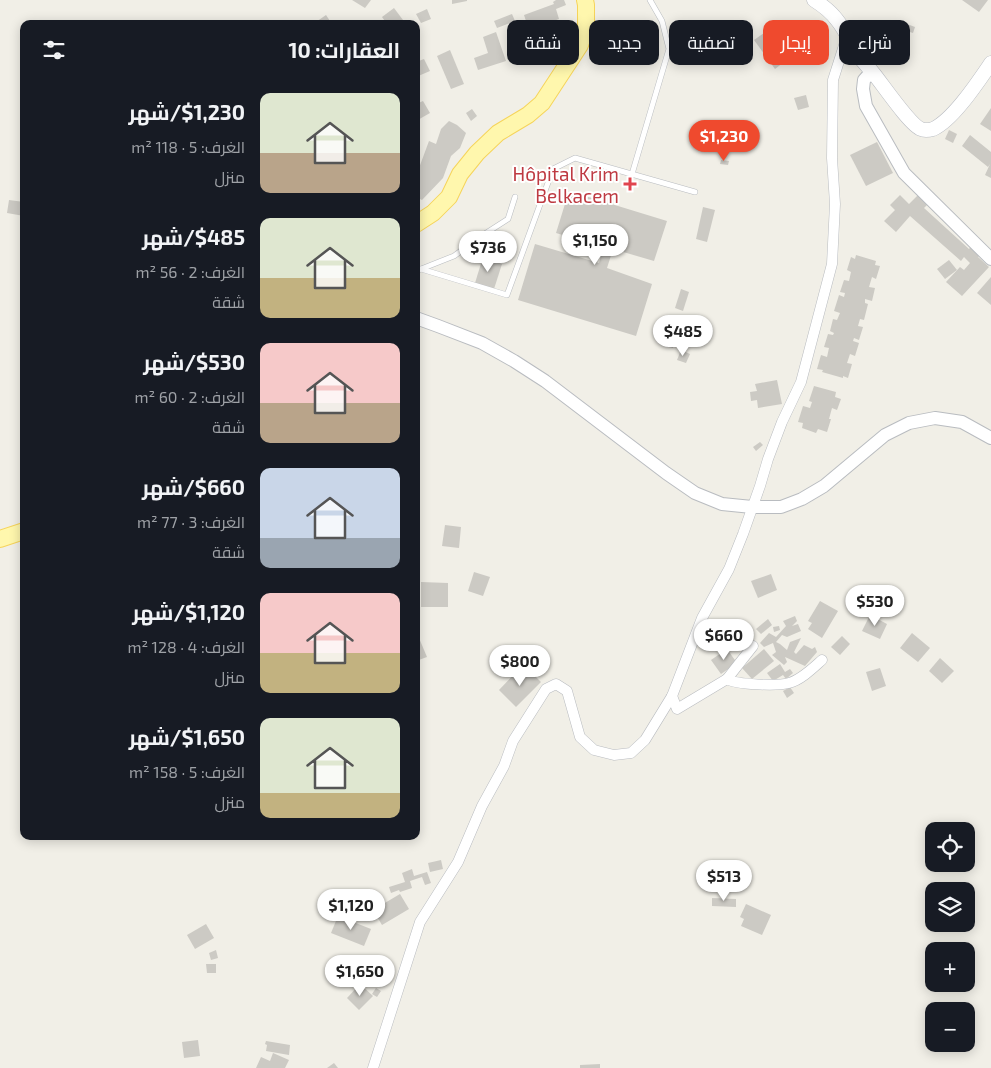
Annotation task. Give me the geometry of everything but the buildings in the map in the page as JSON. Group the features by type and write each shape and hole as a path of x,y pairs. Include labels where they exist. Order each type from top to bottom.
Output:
{"main road":[{"path":"420,221 433,213 449,197 460,174 477,153 498,133 528,115 542,103 580,45 586,27 585,0"},
{"path":"814,0 839,23"},
{"path":"866,65 908,118 921,129 927,130 943,123 966,98 991,63"},
{"path":"0,540 20,532"}],"street":[{"path":"373,1068 420,922 458,862 482,806 504,766 513,741 546,689 556,684 567,691 580,737 594,750 614,755 631,753 645,740 672,696 702,618 728,569 782,422 801,382 832,264 835,204 832,158 833,80 839,61"},
{"path":"872,71 864,80 863,89 866,106 904,173 991,259"},
{"path":"420,319 482,344 514,361 545,381 695,494 722,504 781,507 802,499 824,486 885,435 909,423 935,418 962,422 991,438"},
{"path":"672,696 677,709 727,679 753,646"},
{"path":"727,679 731,682 749,684 790,683 807,673 822,660"}],"lane":[{"path":"632,174 669,49 662,21 650,0"},
{"path":"420,270 507,295 553,169 575,158 695,192"},
{"path":"420,270 454,256 508,219 515,197"}],"place":[{"name":"Hôpital Krim Belkacem","path":"630,184"}]}
